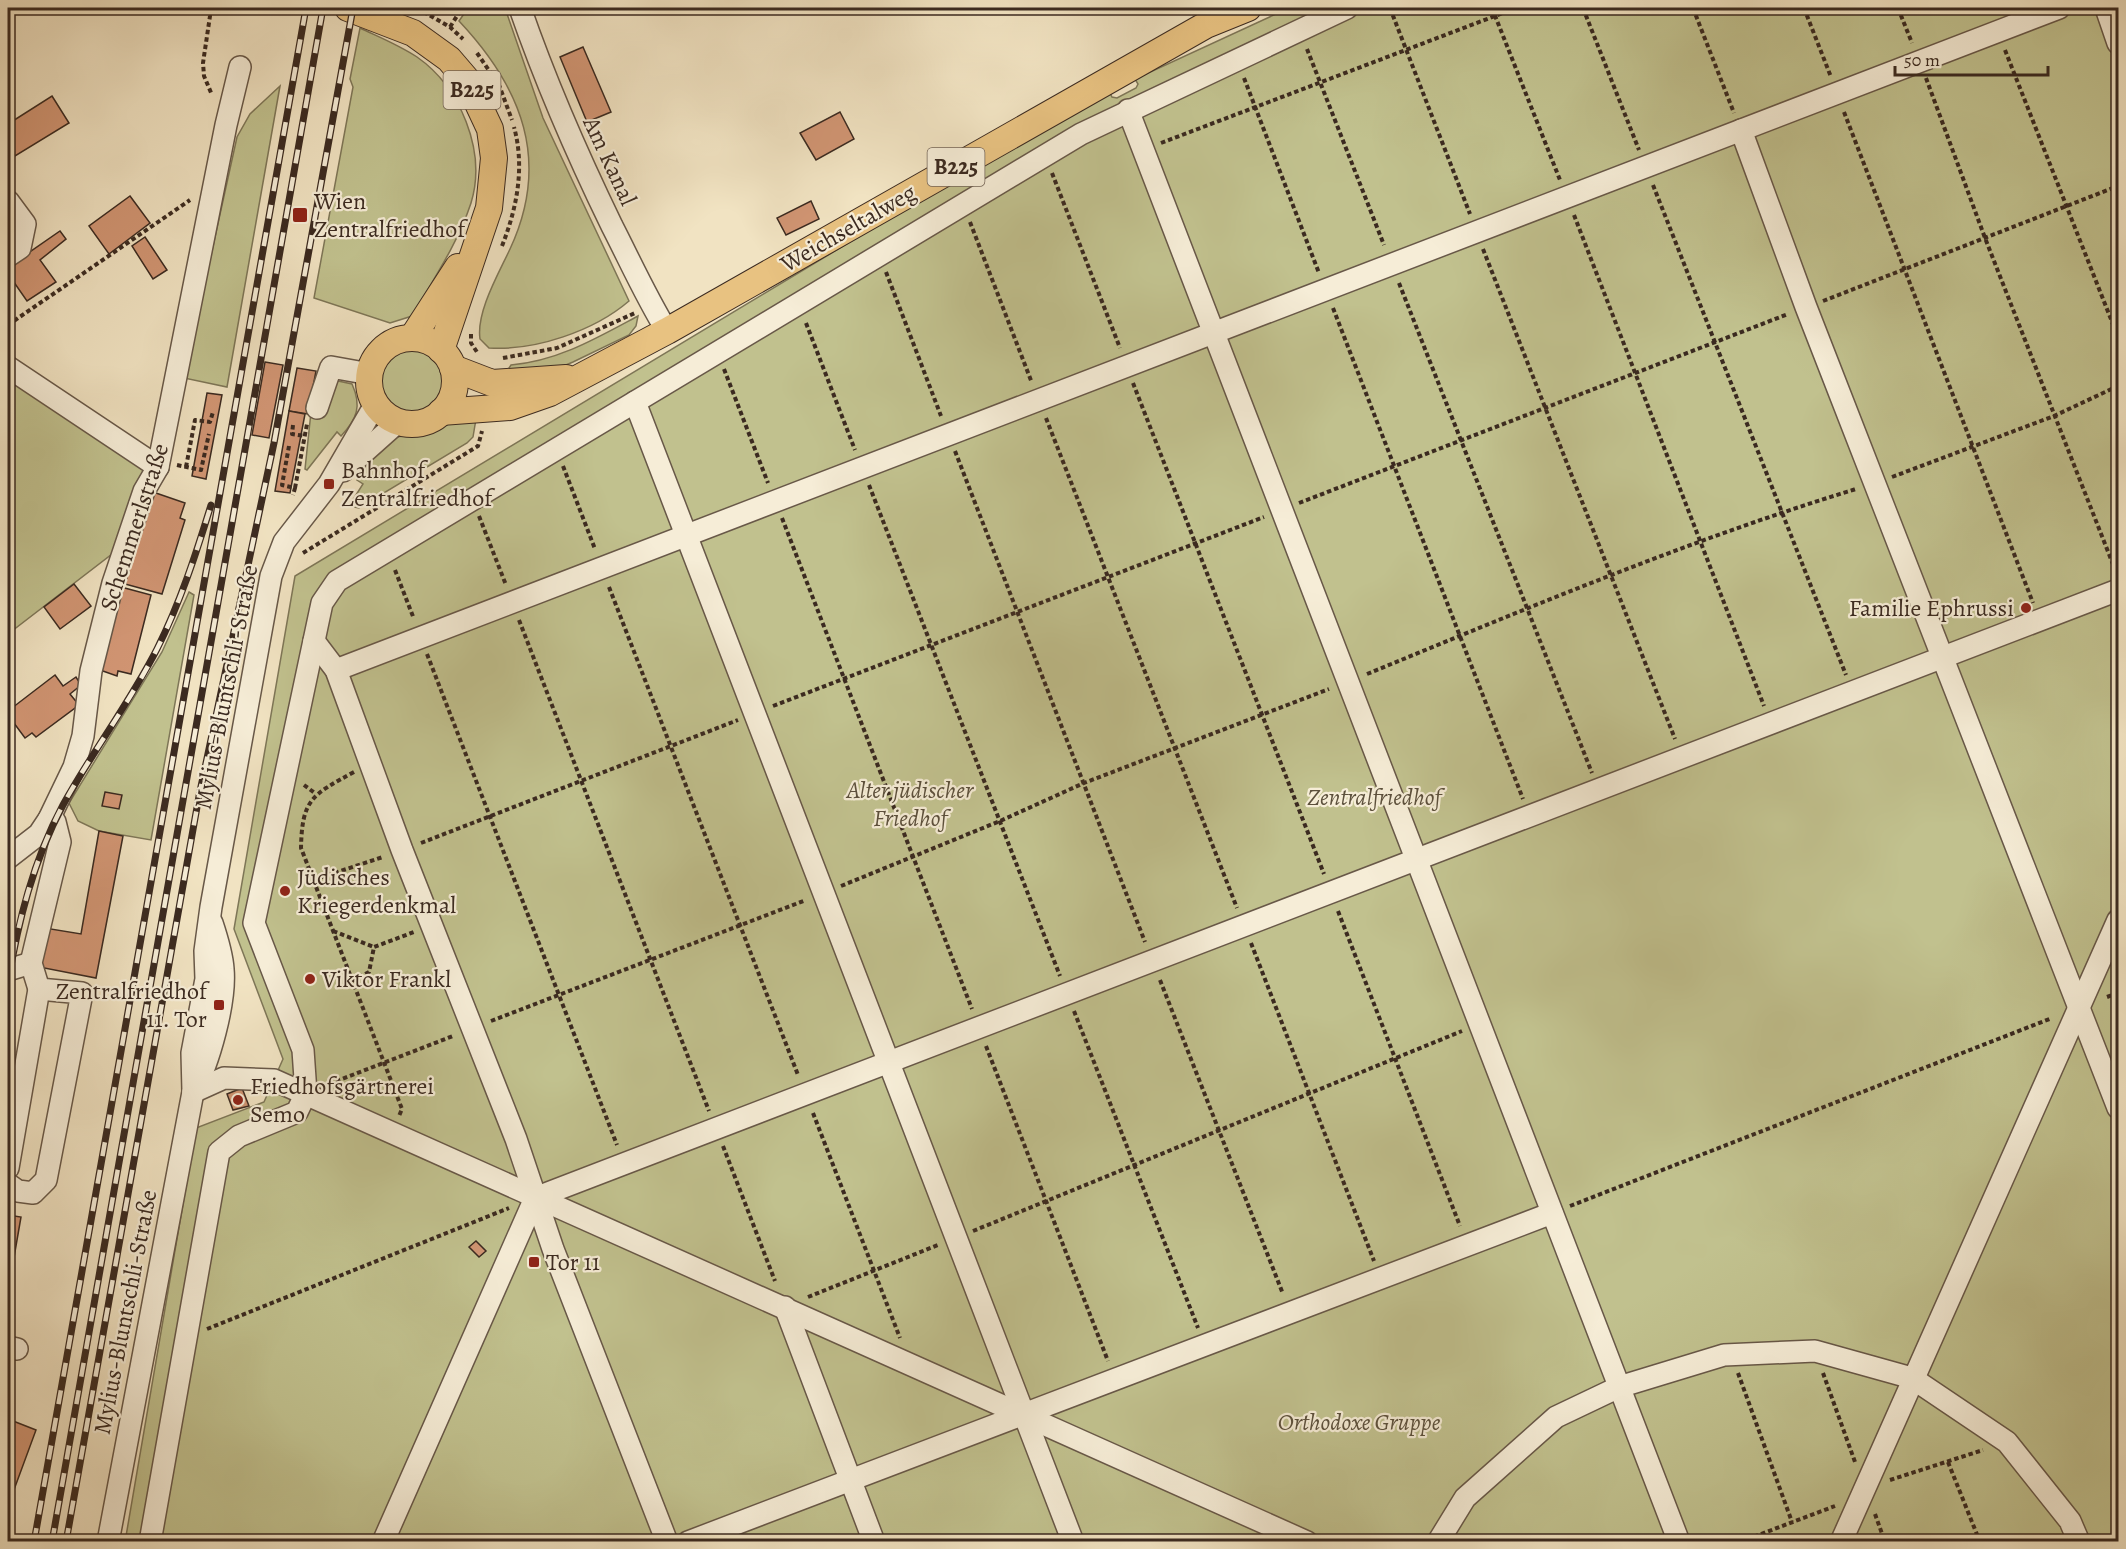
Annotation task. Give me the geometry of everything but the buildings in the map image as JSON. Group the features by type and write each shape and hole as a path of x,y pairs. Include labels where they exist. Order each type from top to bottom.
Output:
{"main road":[{"name":"B225","path":"348,8 390,23 429,43 449,59 471,88 490,129 494,158 489,208 478,236 447,359 453,391 441,412"},
{"name":"Weichseltalweg","path":"399,422 414,423 429,420 441,412 487,410 532,401 667,331 1206,25 1248,8"},
{"name":"B225","path":"412,338 478,236"},
{"name":"Weichseltalweg","path":"412,338 422,339 447,359 492,383 575,377"},
{"path":"399,422 390,417 376,403 369,384 370,374 380,352 389,345 412,338"}],"street":[{"name":"Am Kanal","path":"520,8 542,74 588,177 651,306 667,331"},
{"path":"150,1542 219,1152 239,1136 297,1112 306,1092 303,1050 254,923 322,603 337,581 717,352 799,306 1045,155 1128,110 1299,28 1347,8"},
{"path":"336,670 2059,8"},
{"path":"2106,8 2118,44"},
{"name":"Schemmerlstraße","path":"8,858 39,834 50,819 79,750 91,671 125,544 144,491 158,467 226,125 240,67"},
{"path":"1128,110 1679,1542"},
{"path":"1741,130 1806,307 2118,1108"},
{"path":"8,201 25,224 20,248 8,256"},
{"path":"8,367 158,467"},
{"path":"317,408 331,367 370,374"},
{"path":"634,402 1073,1542"},
{"name":"Mylius-Bluntschli-Straße","path":"108,1542 193,1092 210,1052 223,982 222,961 210,915 275,563 284,542 329,484 376,403"},
{"name":"Mylius-Bluntschli-Straße","path":"329,484 399,422"},
{"path":"383,1542 535,1198 2118,590"},
{"path":"314,641 336,670 402,850 516,1139 553,1249 667,1542"},
{"path":"8,1168 39,989 31,963 60,842 55,822 50,819"},
{"path":"1841,1542 1912,1378 2118,920"},
{"path":"8,970 31,963"},
{"path":"8,1184 18,1191 33,1193 46,1180 82,993 39,989"},
{"path":"193,1092 224,1078 274,1080 306,1092 535,1198 785,1307 1307,1542"},
{"path":"688,1542 1552,1213"},
{"path":"513,1247 553,1249"},
{"path":"785,1307 874,1542"},
{"path":"1438,1542 1465,1498 1556,1417 1619,1388 1731,1356 1815,1351 1912,1378 2007,1442 2070,1521 2079,1542"}],"path":[{"path":"207,8 210,16 204,76 226,125"},
{"path":"450,27 462,8"},
{"path":"1390,8 1408,49 1682,758"},
{"path":"1492,8 1771,724"},
{"path":"1143,150 1516,8"},
{"path":"1583,8 1853,692"},
{"path":"1693,8 1741,130"},
{"path":"1804,8 2039,620"},
{"path":"1898,8 2118,579"},
{"path":"1299,28 1599,790"},
{"path":"1998,31 2118,337"},
{"path":"1236,58 1530,817"},
{"path":"1045,155 1468,1245"},
{"path":"313,880 402,850 582,781 2118,186"},
{"path":"8,325 191,199"},
{"path":"963,204 1381,1278"},
{"path":"879,255 1290,1313"},
{"path":"492,383 491,360 557,348 651,306"},
{"path":"799,306 1205,1346"},
{"path":"717,352 1115,1379"},
{"path":"306,1092 825,893 912,855 1000,821 1084,783 1348,682 1527,608 1700,541 1875,483 1973,447 2054,416 2118,386"},
{"path":"295,488 310,411 317,408"},
{"path":"298,559 309,547 478,446 487,410"},
{"path":"186,467 195,420 210,422 213,412"},
{"path":"293,425 292,434 305,436"},
{"path":"193,468 201,470 209,434"},
{"path":"284,474 289,447"},
{"path":"556,449 910,1363"},
{"path":"472,499 785,1307 874,1269 1047,1202 1396,1060 1480,1023"},
{"path":"387,550 625,1164"},
{"path":"370,763 316,794 306,809 302,824 301,848 402,1109 392,1132"},
{"path":"332,931 374,947 432,925"},
{"path":"352,981 369,972 374,947"},
{"path":"1552,1213 2118,993"},
{"path":"2118,1020 2118,1025"},
{"path":"186,1337 535,1198"},
{"path":"1815,1351 1862,1492 1885,1542"},
{"path":"1731,1356 1792,1522"},
{"path":"1740,1542 1862,1492 2007,1442"},
{"path":"1948,1462 1980,1542"}],"green space":[{"path":"468,8 505,8 543,118 629,301 615,312 581,330 525,346 489,348 480,339 481,317 485,305 522,217 528,186 528,156 524,127 514,99 481,46 459,21"},
{"name":"Alter jüdischer Friedhof","path":"1289,8 2118,8 2118,1541 125,1542 196,1128 264,1102 283,1059 234,929 295,576 1031,133 1109,91 1112,97 1117,98 1136,88 1138,84 1135,79"},
{"path":"360,28 417,57 446,85 466,122 475,162 475,183 471,203 452,247 412,316 390,323 314,298 353,87 350,79"},
{"path":"280,86 227,387 184,378 237,137 250,114"},
{"path":"638,316 636,326 629,335 573,362 554,370 505,374 511,365 561,354"},
{"path":"403,347 417,347 429,352 438,361 443,380 441,393 434,404 417,413 403,413 391,408 382,399 377,387 377,373 382,361 391,352"},
{"path":"8,373 158,467 125,544 8,634"},
{"path":"338,381 352,384 357,399 354,418 341,436 337,432 307,470 305,469 311,412"},
{"path":"476,419 473,437 467,443 359,508 349,506 363,484 357,480 369,461 396,437 426,433 450,423"},
{"path":"189,592 194,595 151,840 99,831 78,821 69,803 162,652"}],"railway":[{"path":"34,1542 306,8"},
{"path":"52,1542 323,8"},
{"path":"66,1542 199,796 274,443 353,8"},
{"path":"8,983 28,892 52,826 74,785 135,689 157,649 187,578 211,505"}],"place":[{"name":"Wien Zentralfriedhof","path":"300,215"},
{"name":"Bahnhof Zentralfriedhof","path":"329,484"},
{"name":"Familie Ephrussi","path":"2026,608"},
{"name":"Jüdisches Kriegerdenkmal","path":"285,891"},
{"name":"Viktor Frankl","path":"310,979"},
{"name":"Zentralfriedhof 11. Tor","path":"219,1005"},
{"name":"Friedhofsgärtnerei Semo","path":"238,1100"},
{"name":"Tor 11","path":"534,1262"}],"park label":[{"name":"Zentralfriedhof","path":"1374,797"},
{"name":"Orthodoxe Gruppe","path":"1359,1422"}]}
